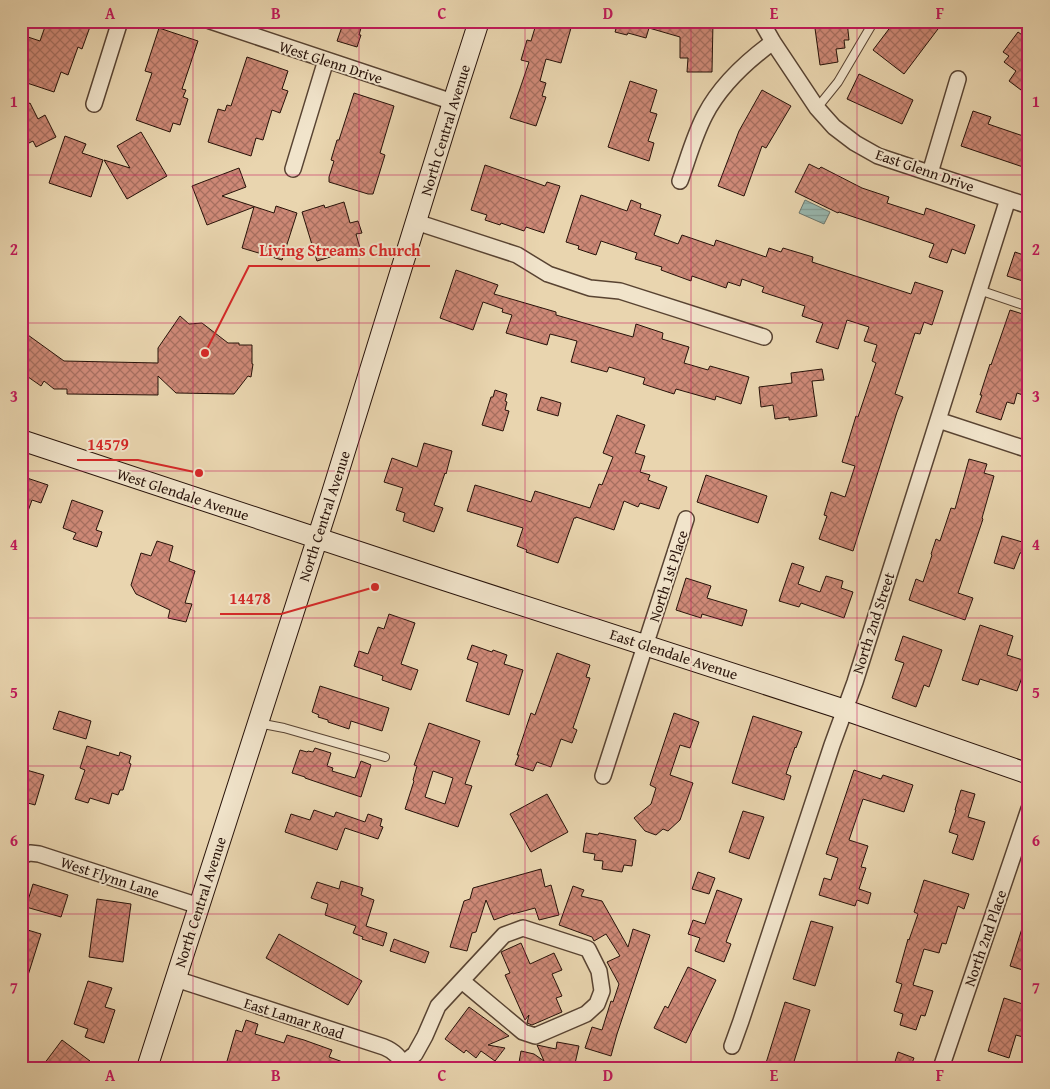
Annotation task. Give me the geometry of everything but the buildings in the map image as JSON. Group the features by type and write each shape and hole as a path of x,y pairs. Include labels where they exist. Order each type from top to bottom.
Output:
{"main road":[{"name":"North Central Avenue","path":"147,1068 317,538 479,21"},
{"name":"West Glendale Avenue","path":"21,440 317,538"},
{"name":"East Glendale Avenue","path":"317,538 845,710 1029,774"}],"street":[{"path":"94,104 120,21"},
{"name":"West Glenn Drive","path":"210,21 453,102"},
{"name":"East Glenn Drive","path":"761,21 817,108 834,127 855,143 878,156 1008,199 1027,200"},
{"path":"680,181 692,145 705,115 725,86 759,52 773,42"},
{"path":"293,169 326,60"},
{"path":"930,173 958,79"},
{"name":"North 2nd Street","path":"732,1046 832,745 855,682 1008,199"},
{"path":"416,222 517,255 548,274 590,288 620,290 764,337"},
{"path":"938,420 1029,450"},
{"name":"North 1st Place","path":"603,776 686,519"},
{"name":"North 2nd Place","path":"941,1068 1029,809"},
{"name":"West Flynn Lane","path":"21,856 30,853 39,854 199,906"},
{"path":"404,1066 415,1054 438,1006 504,935 523,928 588,949 599,971 602,991 597,1004 586,1014 535,1036 523,1032 462,981"},
{"name":"East Lamar Road","path":"176,979 388,1048 398,1056 404,1066"}],"lane":[{"path":"817,108 838,82 874,21"},
{"path":"979,290 1029,307"},
{"path":"258,723 284,728 385,757"}],"water":[{"path":"805,200 830,212 824,224 799,213"}],"place":[{"name":"Living Streams Church","path":"205,353"},
{"name":"14579","path":"199,473"},
{"name":"14478","path":"375,587"}]}
